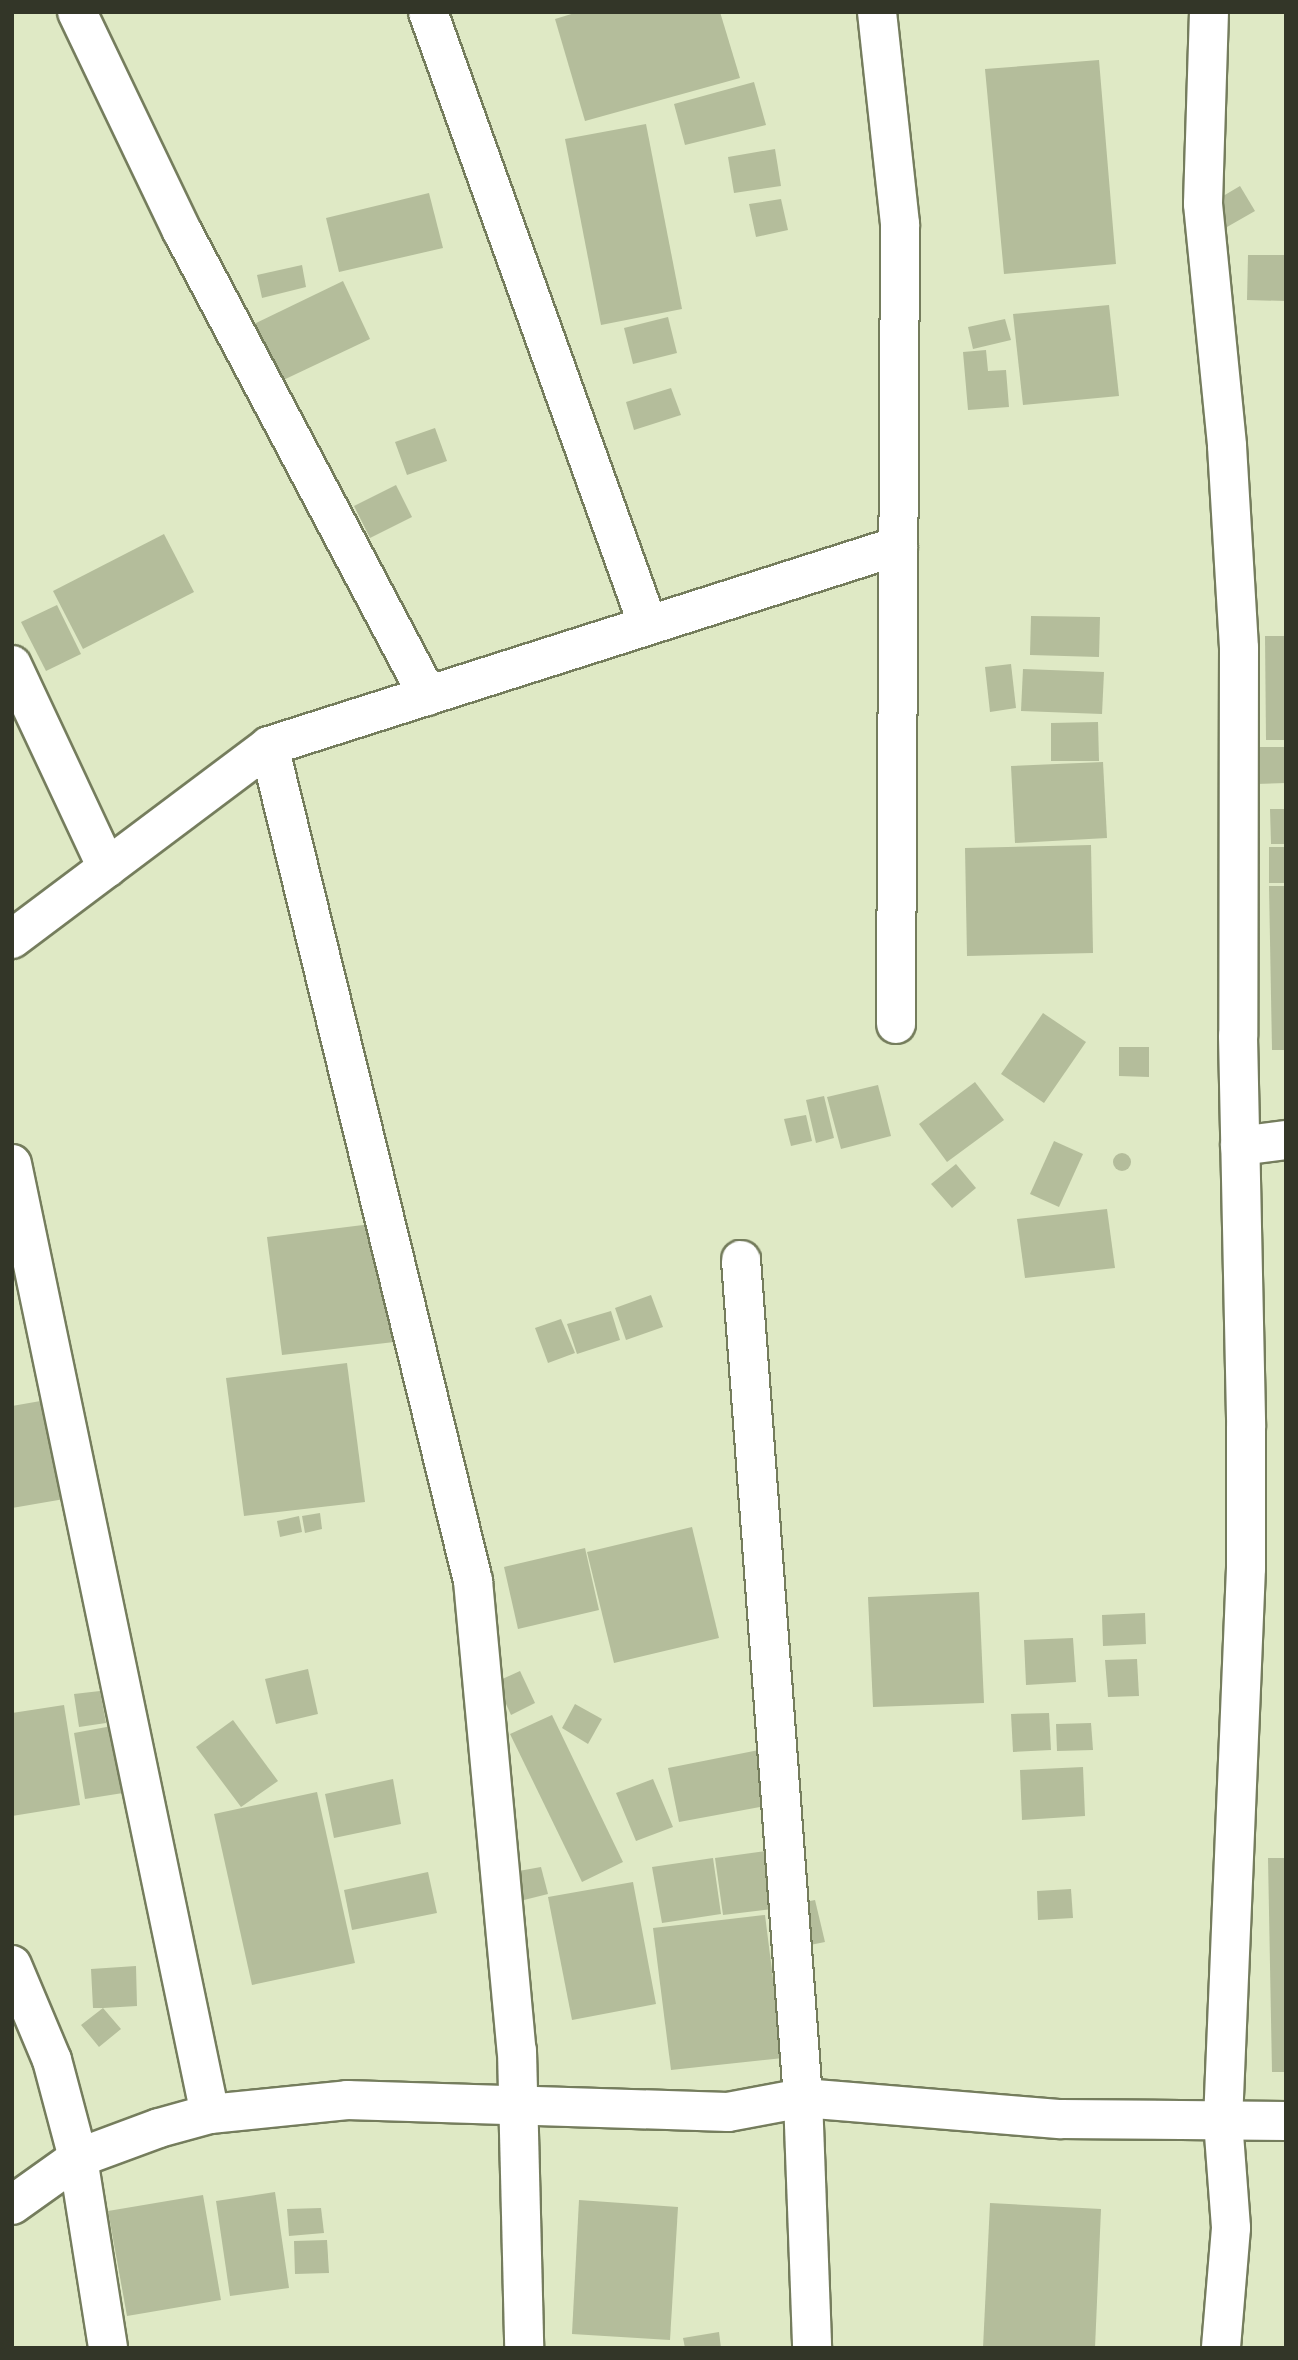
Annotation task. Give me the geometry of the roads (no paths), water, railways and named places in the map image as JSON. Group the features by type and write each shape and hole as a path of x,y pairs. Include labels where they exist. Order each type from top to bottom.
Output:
{"street":[{"path":"77,12 182,231 428,696"},
{"path":"428,12 648,625"},
{"path":"877,12 900,224 895,1024"},
{"path":"1209,12 1203,204 1227,446 1239,648 1240,1146 1246,1568 1223,2121 1231,2228 1222,2348"},
{"path":"12,939 269,746 898,546"},
{"path":"12,665 107,868"},
{"path":"269,746 473,1581 521,2109 524,2348"},
{"path":"1240,1146 1286,1140"},
{"path":"12,1164 210,2114"},
{"path":"741,1260 803,2098 812,2348"},
{"path":"12,1965 52,2060 78,2158 108,2348"},
{"path":"12,2205 78,2158 210,2114 347,2100 521,2109 728,2112 803,2098 1061,2119 1286,2121"}]}
